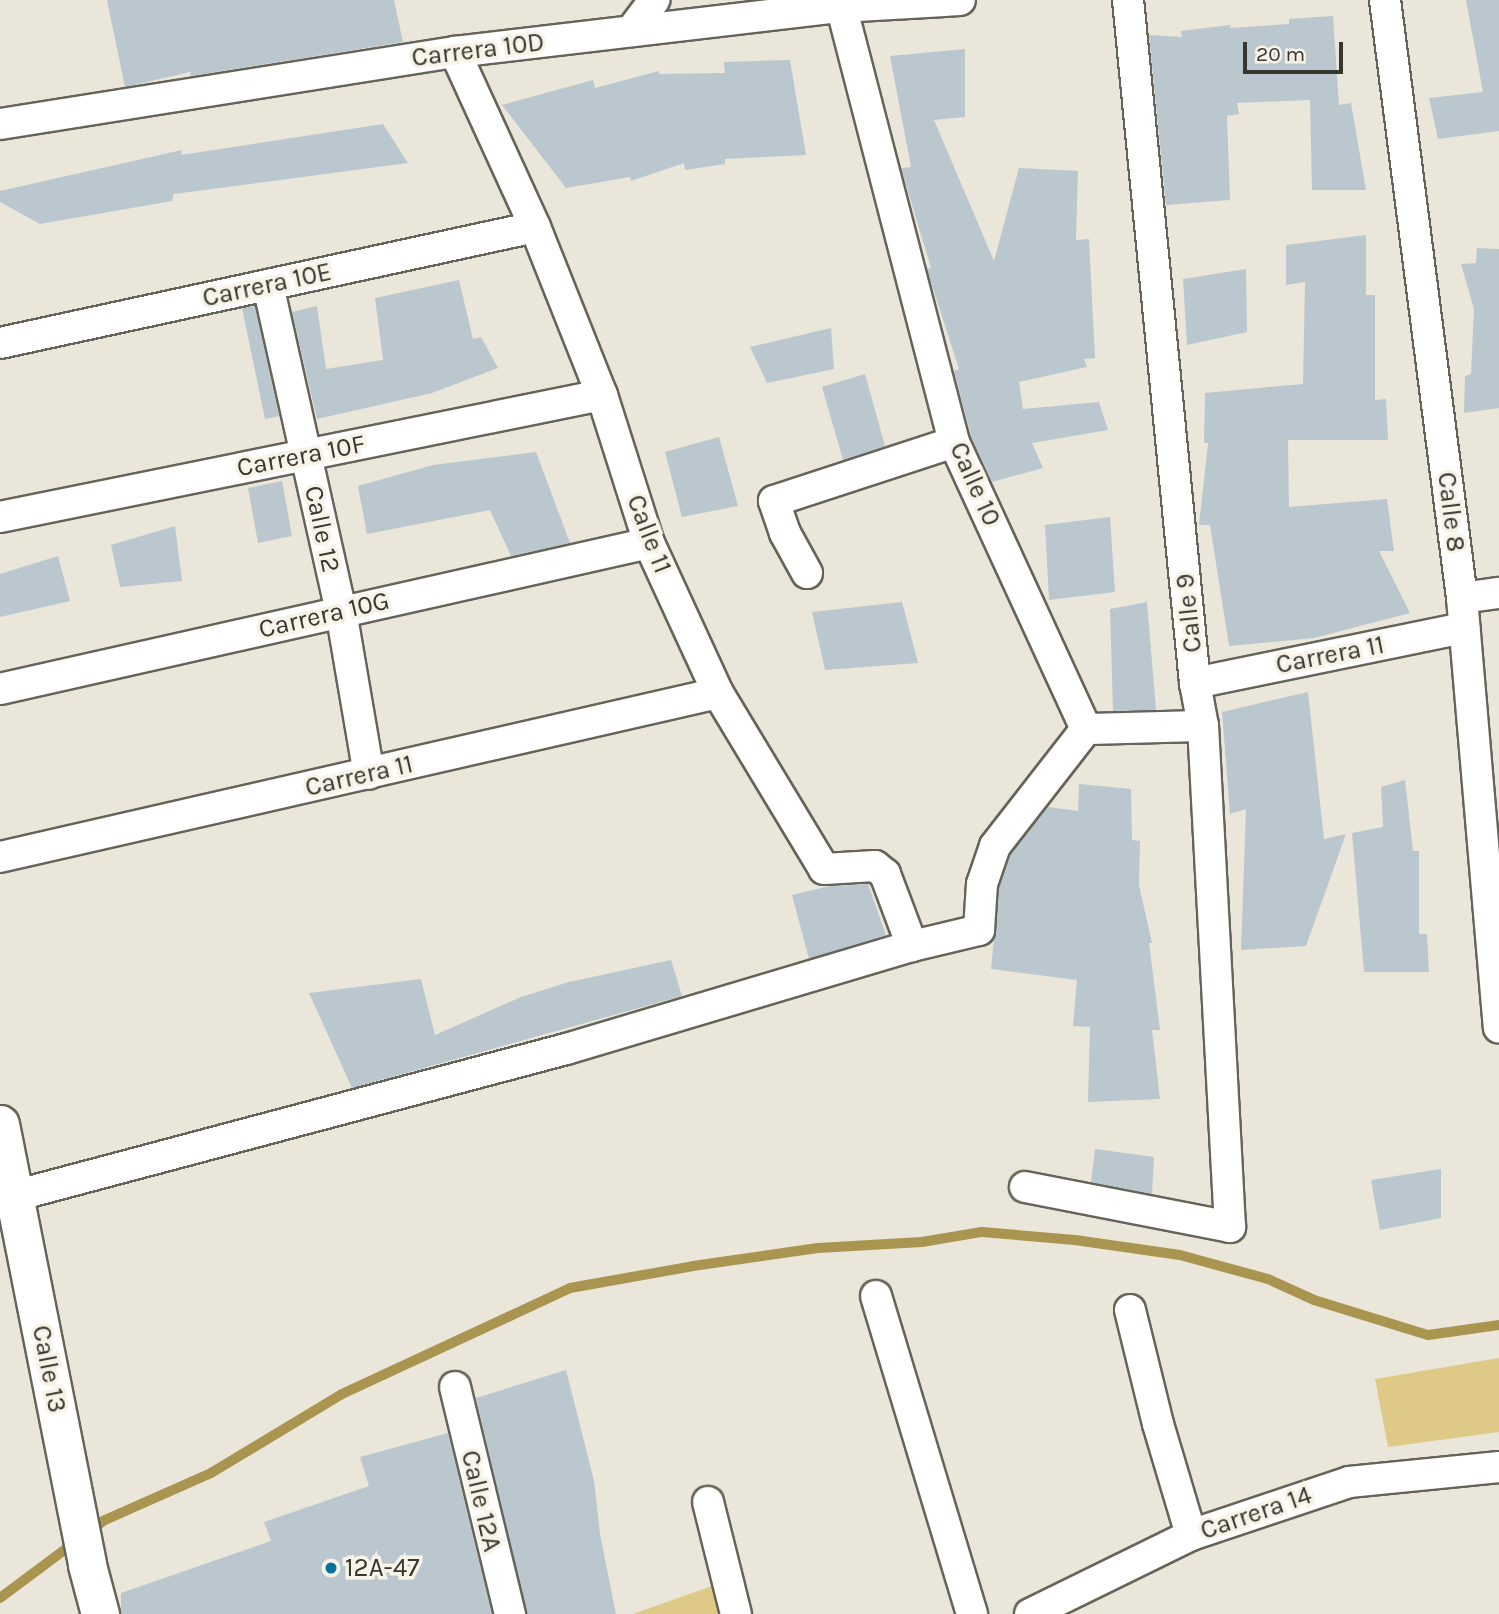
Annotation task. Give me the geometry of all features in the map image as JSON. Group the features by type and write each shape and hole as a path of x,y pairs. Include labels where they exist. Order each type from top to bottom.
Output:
{"street":[{"path":"631,32 654,0"},
{"name":"Carrera 10D","path":"0,124 455,52 840,4 960,0"},
{"name":"Calle 9","path":"1025,1187 1230,1227 1203,726 1195,683 1128,0"},
{"name":"Calle 8","path":"1385,0 1462,598 1499,1027"},
{"name":"Calle 10","path":"840,4 954,442 1086,729"},
{"name":"Calle 11","path":"455,52 535,227 602,395 649,543 719,693 824,869 876,866 885,874 912,946"},
{"name":"Carrera 10E","path":"0,343 535,227"},
{"name":"Calle 12","path":"268,285 341,611 369,774"},
{"name":"Carrera 10F","path":"0,517 602,395"},
{"path":"807,573 785,533 774,501 954,442"},
{"name":"Carrera 10G","path":"0,689 649,543"},
{"path":"1462,598 1499,593"},
{"name":"Carrera 11","path":"1195,683 1464,628"},
{"name":"Carrera 11","path":"0,857 719,693"},
{"path":"14,1196 566,1049 912,946 979,930 982,884 995,846 1086,729 1203,726"},
{"name":"Calle 13","path":"0,1124 87,1566 100,1614"},
{"path":"876,1296 972,1614"},
{"path":"1130,1310 1157,1424 1191,1535"},
{"name":"Calle 12A","path":"456,1387 510,1614"},
{"name":"Carrera 14","path":"1030,1614 1191,1535 1349,1482 1499,1467"},
{"path":"708,1502 736,1614"}],"shaded area":[{"path":"1499,1358 1499,1432 1388,1447 1375,1379"},
{"path":"712,1586 718,1614 633,1614"}],"building":[{"path":"107,0 394,0 403,42 191,76 190,72 125,87"},
{"path":"1466,0 1499,0 1499,131 1438,139 1429,98 1483,92"},
{"path":"1333,16 1339,105 1351,103 1366,190 1312,190 1310,100 1237,103 1239,114 1227,116 1230,200 1166,205 1149,35 1182,37 1181,31 1230,25 1230,28 1289,24 1289,19"},
{"path":"965,49 965,117 934,120 994,261 1019,168 1078,171 1076,240 1089,239 1095,358 1084,359 1087,367 1019,382 1023,409 1099,402 1108,430 1032,443 1043,468 992,482 971,436 954,371 959,369 929,276 927,269 931,268 901,168 911,167 890,56"},
{"path":"790,60 806,155 725,159 725,164 685,170 684,163 631,181 630,177 566,188 502,105 593,80 595,88 659,71 659,74 725,73 724,62"},
{"path":"383,124 408,163 174,194 172,201 40,224 0,202 0,191 182,150 181,155"},
{"path":"1366,235 1366,295 1375,295 1375,400 1386,399 1388,440 1288,440 1289,507 1387,499 1394,551 1379,551 1410,613 1314,638 1229,646 1210,525 1199,525 1208,443 1204,443 1205,393 1303,384 1305,282 1286,285 1286,245"},
{"path":"1477,248 1499,249 1499,408 1464,413 1465,376 1471,374 1474,309 1461,264 1476,263"},
{"path":"1246,269 1247,332 1187,345 1183,279"},
{"path":"459,280 473,339 481,337 498,368 432,393 317,419 292,312 317,306 326,369 383,360 375,298"},
{"path":"255,306 279,416 265,419 242,308"},
{"path":"831,328 834,369 767,383 750,347"},
{"path":"865,374 885,446 843,460 822,387"},
{"path":"719,437 738,506 682,517 665,452"},
{"path":"536,452 570,543 511,556 490,510 367,534 358,486 433,465"},
{"path":"282,481 292,536 258,543 248,488"},
{"path":"1110,517 1115,592 1049,600 1045,525"},
{"path":"175,526 182,581 120,587 111,545"},
{"path":"58,556 70,601 0,617 0,574"},
{"path":"902,602 918,663 825,670 812,612"},
{"path":"1147,602 1156,710 1113,711 1110,609"},
{"path":"1308,692 1324,839 1346,834 1306,946 1241,950 1246,809 1230,814 1222,712"},
{"path":"1405,780 1413,851 1419,851 1419,934 1427,934 1429,972 1364,972 1352,833 1383,827 1381,787"},
{"path":"1079,784 1131,789 1132,840 1140,841 1139,885 1152,943 1149,943 1160,1030 1152,1030 1160,1099 1088,1102 1090,1027 1073,1026 1077,980 991,969 999,887 1011,854 1048,807 1078,811"},
{"path":"868,884 886,935 809,959 792,895 830,886"},
{"path":"671,960 682,996 352,1088 309,993 421,979 435,1035 521,997 569,982"},
{"path":"1095,1149 1154,1157 1152,1194 1091,1182"},
{"path":"1441,1169 1441,1218 1380,1230 1371,1180"},
{"path":"566,1370 594,1481 600,1534 616,1614 527,1614 476,1398"},
{"path":"448,1433 492,1614 121,1614 121,1593 271,1541 264,1522 369,1486 360,1457"}],"waterway":[{"path":"87,1533 105,1520 211,1473 342,1394 570,1288 693,1266 818,1248 922,1242 982,1232 1075,1240 1180,1255 1268,1279 1314,1300 1428,1335 1499,1325"},
{"path":"0,1598 75,1542"}],"place":[{"name":"12A-47","path":"331,1568"}]}
